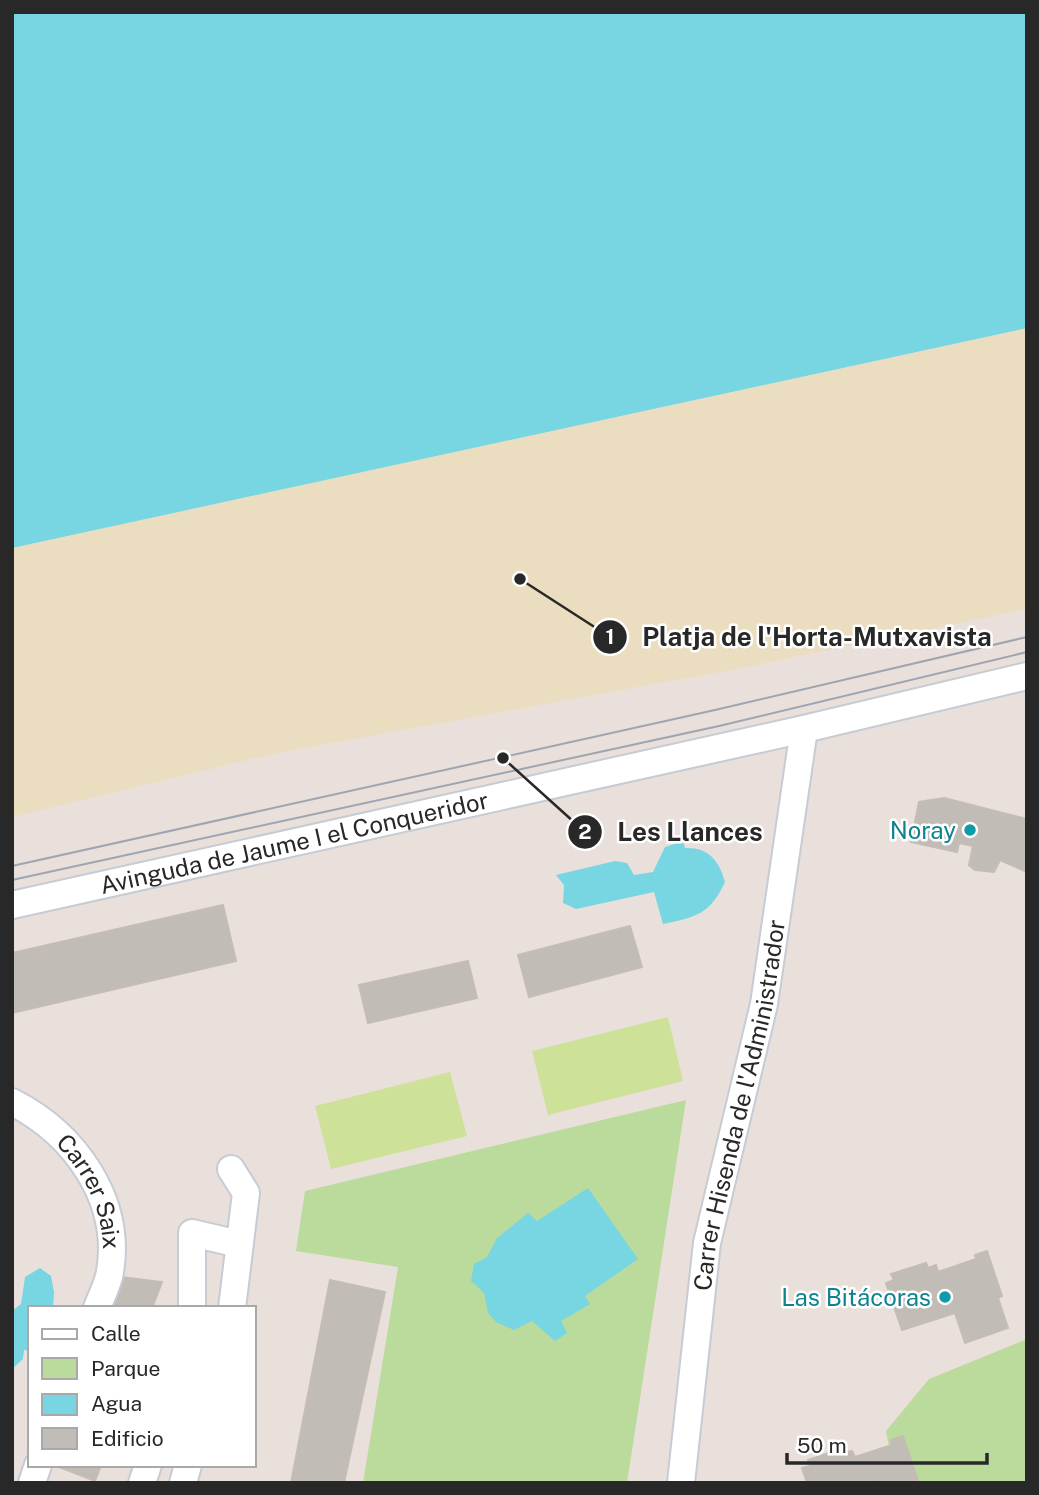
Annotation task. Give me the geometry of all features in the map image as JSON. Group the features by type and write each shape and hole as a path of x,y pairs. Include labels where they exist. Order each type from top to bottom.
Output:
{"street":[{"name":"Avinguda de Jaume I el Conqueridor","path":"12,905 1027,677"},
{"name":"Carrer Hisenda de l'Administrador","path":"681,1483 707,1243 764,1004 804,729"},
{"name":"Carrer Saix","path":"12,1102 69,1144 97,1181 110,1222 110,1273 98,1306"},
{"path":"231,1169 246,1193 232,1306"},
{"path":"192,1306 192,1233 239,1244"}],"green space":[{"path":"668,1017 683,1081 548,1115 532,1051"},
{"path":"450,1072 467,1136 331,1169 315,1106"},
{"path":"686,1100 627,1483 363,1483 398,1267 296,1251 305,1191"},
{"path":"1027,1339 1027,1483 896,1483 886,1431 929,1379"}],"sand":[{"path":"1027,328 1027,609 732,670 277,753 12,817 12,548"}],"water":[{"path":"12,12 1027,12 1027,328 12,548"},
{"path":"683,841 685,848 700,850 711,856 725,882 708,908 694,916 663,924 654,892 576,909 563,903 564,885 556,875 615,861 627,863 634,875 653,872 665,847"},
{"path":"588,1188 638,1259 585,1296 590,1304 561,1321 567,1333 555,1341 532,1321 514,1330 496,1322 488,1313 484,1293 471,1281 474,1264 487,1257 497,1238 528,1213 537,1221"},
{"path":"40,1268 51,1276 53,1306 28,1306 28,1351 24,1350 23,1359 12,1369 12,1311 21,1304 25,1277"}],"building":[{"name":"Noray","path":"944,798 1027,819 1027,872 1000,860 994,872 975,870 969,865 973,846 959,843 957,852 911,842 919,802"},
{"path":"223,905 236,961 12,1013 12,953"},
{"path":"630,926 642,967 529,997 518,955"},
{"path":"468,961 477,998 368,1023 359,985"},
{"name":"Las Bitácoras","path":"987,1251 1002,1296 998,1298 1008,1328 965,1343 955,1313 902,1330 886,1283 894,1280 891,1274 926,1263 928,1268 936,1265 938,1272 976,1259 975,1255"},
{"path":"121,1277 162,1282 153,1306 110,1306"},
{"path":"330,1280 385,1292 344,1483 291,1483"},
{"path":"903,1436 918,1481 807,1483 802,1468 810,1466 808,1460 843,1448 844,1453 852,1451 855,1457 892,1445 891,1440"},
{"path":"59,1467 100,1467 95,1481"}],"tram line":[{"path":"12,866 715,710 1027,637"},
{"path":"12,880 719,726 1027,652"}],"place":[{"name":"Platja de l'Horta-Mutxavista","path":"520,579"},
{"name":"Les Llances","path":"503,758"},
{"name":"Noray","path":"970,830"},
{"name":"Las Bitácoras","path":"945,1297"}]}
